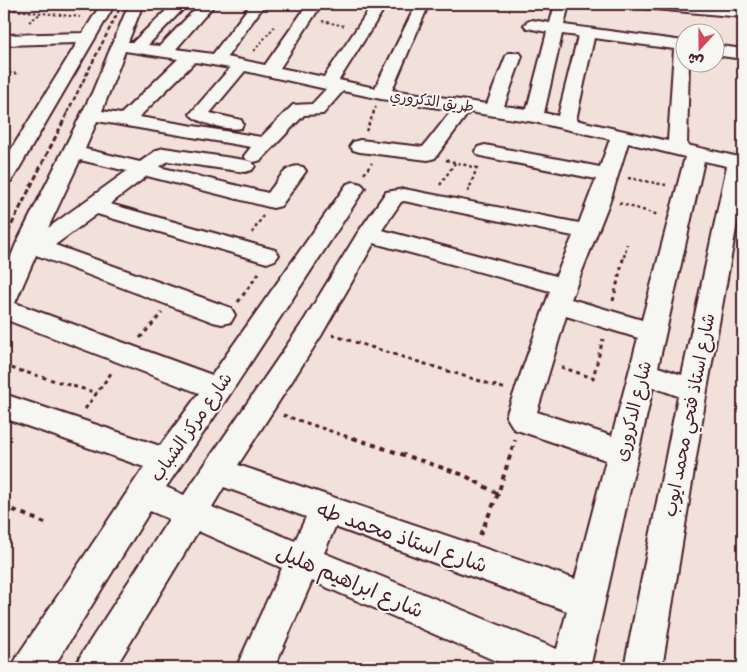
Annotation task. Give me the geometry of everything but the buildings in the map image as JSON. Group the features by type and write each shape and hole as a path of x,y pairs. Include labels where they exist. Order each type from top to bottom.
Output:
{"street":[{"path":"4,302 33,246 90,114 128,46 136,4"},
{"path":"128,46 181,4"},
{"path":"165,51 208,4"},
{"path":"217,60 258,4"},
{"path":"269,71 315,4"},
{"path":"224,188 300,108 317,110 333,85 362,29 380,4"},
{"path":"534,116 562,4"},
{"path":"643,4 743,13"},
{"path":"381,94 424,6"},
{"path":"5,173 104,10"},
{"path":"532,25 674,45"},
{"path":"566,123 587,32"},
{"path":"4,40 88,38"},
{"name":"طريق الدكروري","path":"128,46 192,55 381,94 446,95 465,105 534,116 741,164"},
{"path":"724,51 743,54"},
{"path":"126,120 192,55"},
{"path":"494,109 514,56"},
{"path":"241,65 199,114 270,139"},
{"name":"شارع الدكرورى","path":"571,668 642,372 689,189 684,72"},
{"path":"360,146 428,154 465,105"},
{"path":"90,114 270,139"},
{"path":"622,136 600,198 561,295 524,407 623,454"},
{"path":"485,151 608,175"},
{"path":"73,152 144,168 273,202 296,171"},
{"path":"33,246 165,154 244,166"},
{"name":"شارع استاذ فتحي محمد ايوب","path":"643,668 693,390 741,164"},
{"name":"شارع مركز الشباب","path":"31,668 144,494 218,390 354,188"},
{"path":"102,666 217,471 258,407 312,329 368,234 394,197 404,195 586,232"},
{"path":"93,206 267,256"},
{"path":"368,234 561,295 652,333"},
{"path":"33,246 222,315"},
{"path":"4,309 218,390"},
{"path":"642,372 693,390"},
{"path":"4,406 167,462"},
{"name":"شارع استاذ محمد طه","path":"217,471 588,601"},
{"name":"شارع ابراهيم هليل","path":"144,494 556,668"},
{"path":"255,668 326,510"}],"path":[{"path":"4,9 40,14 104,10"},
{"path":"305,18 362,29"},
{"path":"241,65 274,27"},
{"path":"4,72 19,74"},
{"path":"360,146 381,94"},
{"path":"354,188 382,148"},
{"path":"431,200 455,163 477,168 462,206"},
{"path":"608,175 689,189"},
{"path":"600,198 680,220"},
{"path":"242,248 273,202"},
{"path":"222,315 229,312 246,291 269,260 267,256"},
{"path":"126,355 176,298"},
{"path":"312,329 524,407 498,494 468,560"},
{"path":"4,366 97,393"},
{"path":"258,407 464,475 498,494"},
{"path":"4,506 45,523"}],"railway":[{"path":"67,113 122,4"},
{"path":"4,240 68,112"}]}
